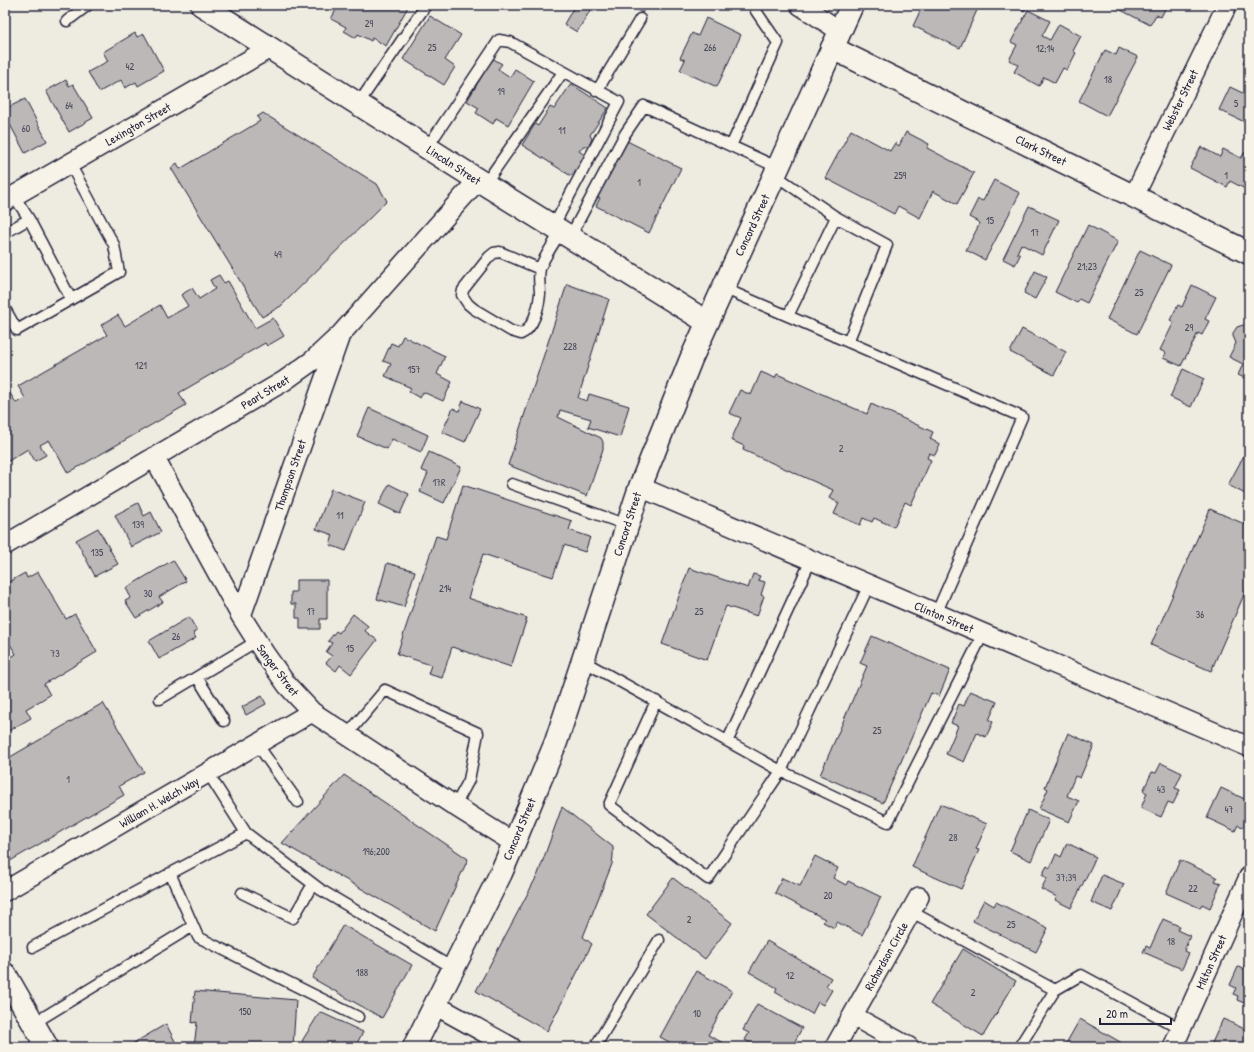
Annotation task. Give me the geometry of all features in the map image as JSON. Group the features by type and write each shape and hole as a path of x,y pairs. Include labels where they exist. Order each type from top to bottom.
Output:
{"main road":[{"name":"Lincoln Street","path":"202,5 481,182 708,322"},
{"name":"Concord Street","path":"414,1047 501,873 514,843 556,742 640,487 708,322 852,5"},
{"name":"Clark Street","path":"836,39 1134,196 1249,253"},
{"path":"5,974 47,1047"}],"street":[{"path":"800,5 836,39"},
{"name":"Webster Street","path":"1134,196 1227,5"},
{"name":"Lexington Street","path":"10,198 270,48"},
{"name":"Pearl Street","path":"5,545 284,381 312,361 340,335 481,182"},
{"name":"Thompson Street","path":"241,616 340,335"},
{"name":"Sanger Street","path":"154,457 241,616 287,686 312,712 514,843"},
{"name":"Clinton Street","path":"640,487 1249,747"},
{"name":"William H. Welch Way","path":"5,891 312,712"},
{"name":"Milton Street","path":"1173,1047 1249,876"},
{"name":"Richardson Circle","path":"834,1047 853,1016 914,904"},
{"path":"435,1005 511,1047"},
{"path":"853,1016 910,1047"}],"lane":[{"path":"67,21 88,5"},
{"path":"358,104 426,5"},
{"path":"731,146 778,43 756,11 759,5"},
{"path":"597,91 640,19"},
{"path":"427,148 499,40 510,42 619,102 561,232"},
{"path":"481,182 563,72"},
{"path":"540,269 500,252 494,253 489,257 463,290 462,295 468,304 474,309 511,331 521,334 526,332 531,325 540,295 540,269 561,232 644,106 731,146 777,171 836,217 887,245 848,342"},
{"path":"5,309 17,330 119,272 114,245 70,164"},
{"path":"10,198 29,219 71,299"},
{"path":"788,316 836,217"},
{"path":"5,233 29,219"},
{"path":"723,288 1022,417 936,614"},
{"path":"512,484 627,525"},
{"path":"728,740 811,560"},
{"path":"656,701 609,805 708,879 781,771 869,585"},
{"path":"582,661 728,740 781,771 888,822 983,634"},
{"path":"160,699 257,641"},
{"path":"197,677 224,721"},
{"path":"346,735 385,690 478,733 469,780 455,806"},
{"path":"257,744 298,802"},
{"path":"208,773 246,833 321,890 453,968"},
{"path":"33,947 246,833"},
{"path":"170,873 198,937 358,1017"},
{"path":"242,893 294,918 313,884"},
{"path":"914,904 1055,990"},
{"path":"34,1023 193,926"},
{"path":"595,1047 659,940"},
{"path":"1019,1047 1055,990 1081,975 1181,1029"}],"building":[{"path":"343,5 409,5 386,46 372,38 371,41 358,34 356,38 344,31 346,27 331,19 338,6 342,8"},
{"path":"575,5 585,5 591,9 577,32 564,24"},
{"path":"630,5 647,5 642,13"},
{"path":"923,5 972,5 978,8 960,48 913,26"},
{"path":"1015,5 1028,5 1024,11"},
{"path":"1111,5 1167,5 1161,17 1156,15 1150,25"},
{"path":"1028,10 1050,21 1042,36 1050,40 1059,24 1081,36 1073,51 1076,53 1067,70 1063,68 1055,83 1044,77 1039,86 1014,72 1018,65 1009,60 1017,45 1011,42"},
{"path":"430,16 461,35 445,60 455,67 444,85 403,59"},
{"path":"706,18 741,35 717,87 680,70 685,60 680,58 692,33 698,36"},
{"path":"135,33 137,37 144,34 164,71 138,86 136,82 125,88 121,80 99,92 88,72 108,61 103,52"},
{"path":"1119,48 1138,57 1107,116 1079,101 1105,50 1116,55"},
{"path":"1249,51 1249,66 1243,63"},
{"path":"490,57 502,64 498,69 510,77 515,69 534,81 508,125 496,118 493,124 476,113 479,108 467,101 488,66 485,64"},
{"path":"66,80 69,86 73,84 93,118 69,132 46,91"},
{"path":"571,84 608,108 590,135 592,139 590,143 587,146 583,146 579,151 586,156 571,176 522,145 535,124 538,126 550,107 554,109"},
{"path":"1230,87 1249,96 1249,124 1219,110"},
{"path":"25,99 47,141 25,153 5,115 5,109"},
{"path":"263,113 377,184 387,201 281,306 262,317 171,168 177,163 180,169 260,121 257,117"},
{"path":"851,130 890,151 895,143 899,146 906,132 929,144 927,148 974,173 957,204 933,191 920,218 898,206 894,214 825,178"},
{"path":"627,141 681,168 649,233 596,206 600,198 596,196 619,150 622,151"},
{"path":"1201,147 1220,157 1223,149 1241,158 1245,152 1249,154 1249,191 1230,181 1227,187 1190,168"},
{"path":"994,180 1020,193 985,260 966,250 980,223 969,217 978,199 983,201"},
{"path":"1029,206 1059,220 1042,255 1021,244 1017,253 1020,255 1015,265 1003,259"},
{"path":"1088,225 1118,241 1087,303 1079,299 1077,303 1055,292"},
{"path":"1140,250 1171,265 1137,334 1107,319"},
{"path":"1035,271 1047,277 1035,299 1024,293"},
{"path":"219,275 224,283 228,281 255,328 273,318 284,336 267,346 265,343 179,393 186,405 68,473 49,440 40,445 46,455 35,461 28,449 5,463 5,385 16,403 25,398 18,386 107,335 101,325 118,315 125,326 160,305 167,318 188,306 181,295 192,288 199,299 215,289 210,280"},
{"path":"567,284 609,299 578,398 587,401 589,394 629,406 620,437 588,427 591,419 560,410 558,417 601,438 603,442 603,449 587,496 508,465"},
{"path":"1192,285 1216,297 1205,319 1209,321 1202,335 1198,333 1181,366 1163,358 1166,353 1160,350 1174,322 1170,320 1178,305 1182,307"},
{"path":"1243,325 1249,327 1249,380 1238,375 1243,364 1229,357 1236,343 1233,333 1237,327"},
{"path":"1022,329 1066,352 1054,375 1010,352"},
{"path":"403,336 445,356 437,374 452,382 443,401 423,392 420,398 409,392 411,388 385,376 391,364 383,361 391,343 398,346"},
{"path":"1183,369 1204,379 1191,407 1170,397"},
{"path":"761,372 775,378 777,374 867,414 871,404 933,432 930,439 940,444 935,455 929,453 927,458 931,460 911,505 905,502 894,527 874,518 872,522 863,518 860,525 834,514 839,503 829,498 833,490 743,450 744,446 731,440 741,418 729,413 740,390 751,395"},
{"path":"463,401 480,409 465,442 442,432 453,408 459,411"},
{"path":"369,408 428,435 421,452 392,439 387,449 357,436"},
{"path":"1249,446 1249,496 1228,485"},
{"path":"429,452 461,467 444,503 420,492 428,473 421,470"},
{"path":"389,484 409,494 400,514 379,504"},
{"path":"463,485 572,521 569,530 590,537 585,552 564,545 553,577 483,554 468,598 527,618 511,667 452,647 442,678 428,674 431,665 397,654 436,536 446,539"},
{"path":"331,489 365,502 346,551 330,545 333,535 316,529"},
{"path":"138,503 144,516 151,512 161,532 131,547 115,515"},
{"path":"1210,509 1249,526 1249,583 1211,671 1151,645"},
{"path":"98,528 118,564 95,576 76,540"},
{"path":"173,560 186,581 159,597 163,602 136,618 125,601 131,598 126,588"},
{"path":"387,563 415,571 404,607 377,599"},
{"path":"689,568 748,588 753,574 760,576 758,580 765,582 761,595 764,596 757,616 726,606 707,660 662,644"},
{"path":"38,572 66,619 75,614 97,652 44,684 50,695 26,709 31,718 5,733 5,661 16,654 5,636 5,584 25,573 27,578"},
{"path":"296,580 327,580 327,619 320,619 320,629 300,629 300,618 296,618 296,604 291,604 291,592 296,592"},
{"path":"353,614 368,626 365,631 377,640 351,674 340,665 336,671 326,663 332,656 326,652 332,643 328,641 336,631 339,633"},
{"path":"189,617 197,631 193,633 196,638 159,659 149,641"},
{"path":"872,636 950,670 939,696 931,693 883,803 820,775 867,666 860,663"},
{"path":"970,691 997,702 989,720 993,722 986,737 977,733 964,762 946,754 958,726 951,723 959,704 964,706"},
{"path":"262,696 266,704 246,715 242,707"},
{"path":"103,703 144,772 119,786 124,795 5,864 5,760"},
{"path":"1068,733 1094,745 1080,778 1075,776 1067,796 1079,801 1069,822 1039,809 1048,789 1045,787"},
{"path":"1161,763 1182,773 1175,788 1180,790 1173,804 1168,802 1161,817 1141,808 1147,793 1143,791 1152,772 1156,773"},
{"path":"344,775 468,859 435,931 282,843"},
{"path":"1221,788 1249,801 1244,814 1249,816 1243,827 1238,825 1235,831 1207,818"},
{"path":"940,804 987,824 976,849 979,850 961,889 912,867"},
{"path":"562,807 613,847 613,856 612,864 583,937 592,944 547,1031 476,991 538,874"},
{"path":"1028,810 1049,820 1031,861 1010,851"},
{"path":"1067,843 1096,857 1071,908 1055,900 1057,897 1041,889 1047,878 1042,875 1047,866 1050,868 1056,854 1061,857"},
{"path":"815,856 838,868 833,878 846,885 848,881 881,897 862,935 837,922 834,928 823,922 825,919 775,893 782,878 800,886"},
{"path":"1180,860 1217,877 1215,881 1221,883 1210,908 1202,904 1200,908 1166,893"},
{"path":"1102,875 1124,884 1112,911 1091,902"},
{"path":"673,878 732,923 705,959 646,914"},
{"path":"984,900 994,906 996,902 1048,928 1036,952 973,921"},
{"path":"1163,919 1179,926 1177,930 1190,936 1184,951 1189,953 1182,969 1143,952 1146,946 1150,948"},
{"path":"343,925 412,965 382,1018 312,978"},
{"path":"767,941 831,978 826,986 832,990 823,1005 818,1002 812,1014 775,992 777,988 749,972"},
{"path":"963,949 1016,981 983,1036 930,1004"},
{"path":"1246,962 1249,963 1249,1005 1237,1000 1238,996 1233,994 1236,988 1230,985 1238,967 1243,969"},
{"path":"696,971 732,991 708,1035 731,1047 669,1047 671,1043 660,1037"},
{"path":"195,991 296,1000 293,1047 194,1047 197,1022 192,1023"},
{"path":"757,1004 802,1028 794,1043 797,1045 796,1047 758,1047 745,1040 749,1033 743,1030"},
{"path":"320,1012 363,1032 355,1047 310,1047 302,1041"},
{"path":"1080,1019 1129,1047 1064,1047"},
{"path":"1223,1019 1249,1031 1249,1047 1215,1047 1211,1045"},
{"path":"166,1024 178,1047 127,1047"},
{"path":"5,1034 13,1047 5,1047"}]}
